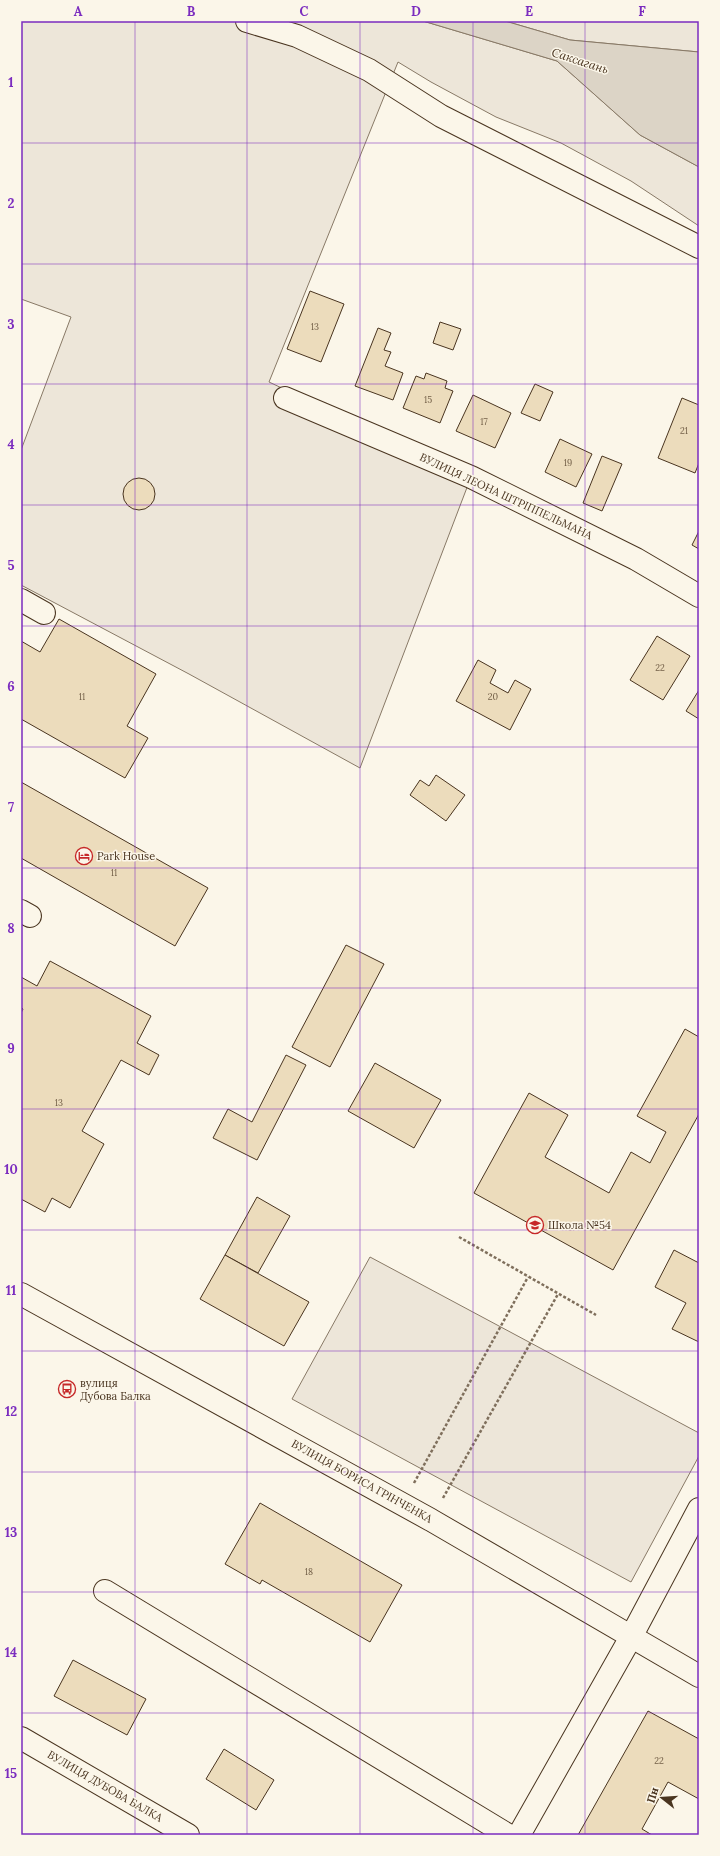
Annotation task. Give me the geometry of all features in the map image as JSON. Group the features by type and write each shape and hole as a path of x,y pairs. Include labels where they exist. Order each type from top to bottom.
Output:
{"street":[{"path":"247,21 297,36 369,70 441,116 699,246"},
{"name":"ВУЛИЦЯ ЛЕОНА ШТРІППЕЛЬМАНА","path":"285,398 471,477 636,559 699,596"},
{"path":"21,600 44,613"},
{"name":"ВУЛИЦЯ БОРИСА ГРІНЧЕНКА","path":"21,1294 431,1520 699,1676"},
{"path":"520,1835 631,1637 699,1509"},
{"path":"105,1591 508,1835"},
{"name":"ВУЛИЦЯ ДУБОВА БАЛКА","path":"21,1738 188,1835"}],"path":[{"path":"458,1237 596,1315"},
{"path":"402,1504 528,1277"},
{"path":"431,1520 558,1294"}],"shaded area":[{"path":"21,21 423,21 557,61 640,135 699,167 699,226 631,181 561,143 496,117 431,82 398,62 269,382 471,477 360,768 189,674 21,585 21,450 71,317 21,299"},
{"path":"505,21 699,21 699,52 570,40"},
{"path":"370,1257 699,1433 699,1456 631,1582 292,1399"}],"water":[{"name":"Саксагань","path":"423,21 505,21 570,40 699,52 699,167 640,135 557,61"}],"building":[{"path":"310,291 344,304 321,362 287,349"},
{"path":"440,322 461,329 453,350 433,343"},
{"path":"378,328 391,333 384,350 391,352 385,366 403,373 393,400 355,386"},
{"path":"426,373 447,381 445,388 453,391 440,423 403,408 416,376 424,379"},
{"path":"535,384 553,392 540,421 521,413"},
{"path":"473,395 511,413 495,448 456,431"},
{"path":"682,398 699,405 699,463 695,473 658,458"},
{"path":"560,439 592,454 576,487 545,472"},
{"path":"602,456 622,464 602,511 583,503"},
{"path":"139,478 150,483 155,494 150,505 139,510 128,505 123,494 128,483"},
{"path":"699,531 699,549 692,545"},
{"path":"59,619 156,674 127,726 148,738 125,778 21,719 21,641 40,652"},
{"path":"657,636 690,656 663,700 630,680"},
{"path":"478,660 496,670 490,683 508,693 515,680 531,689 510,730 456,701"},
{"path":"699,690 699,719 686,711"},
{"path":"436,775 465,795 446,821 410,795 420,780 429,786"},
{"path":"21,782 208,888 175,946 21,858"},
{"path":"346,945 384,964 330,1067 292,1047"},
{"path":"50,961 151,1016 137,1043 159,1055 149,1075 121,1060 82,1131 104,1144 70,1208 52,1198 45,1212 21,1199 21,1013 23,1009 21,1007 21,977 37,986"},
{"path":"685,1029 699,1037 699,1114 613,1270 474,1193 529,1093 568,1115 545,1157 609,1193 631,1152 650,1163 666,1132 637,1116"},
{"path":"286,1055 306,1065 257,1160 213,1138 228,1109 252,1122"},
{"path":"375,1063 441,1100 414,1148 348,1111"},
{"path":"257,1197 290,1216 258,1273 225,1255"},
{"path":"674,1250 699,1263 699,1342 672,1329 686,1303 655,1287"},
{"path":"225,1255 309,1302 284,1346 200,1299"},
{"path":"260,1503 402,1585 370,1642 262,1580 260,1584 225,1564"},
{"path":"73,1660 146,1699 127,1735 54,1696"},
{"path":"648,1711 699,1739 699,1799 668,1782 642,1829 652,1835 578,1835"},
{"path":"224,1749 274,1780 256,1810 206,1779"}],"place":[{"name":"Park House","path":"84,856"},
{"name":"Школа №54","path":"535,1225"},
{"name":"вулиця Дубова Балка","path":"67,1389"}]}
